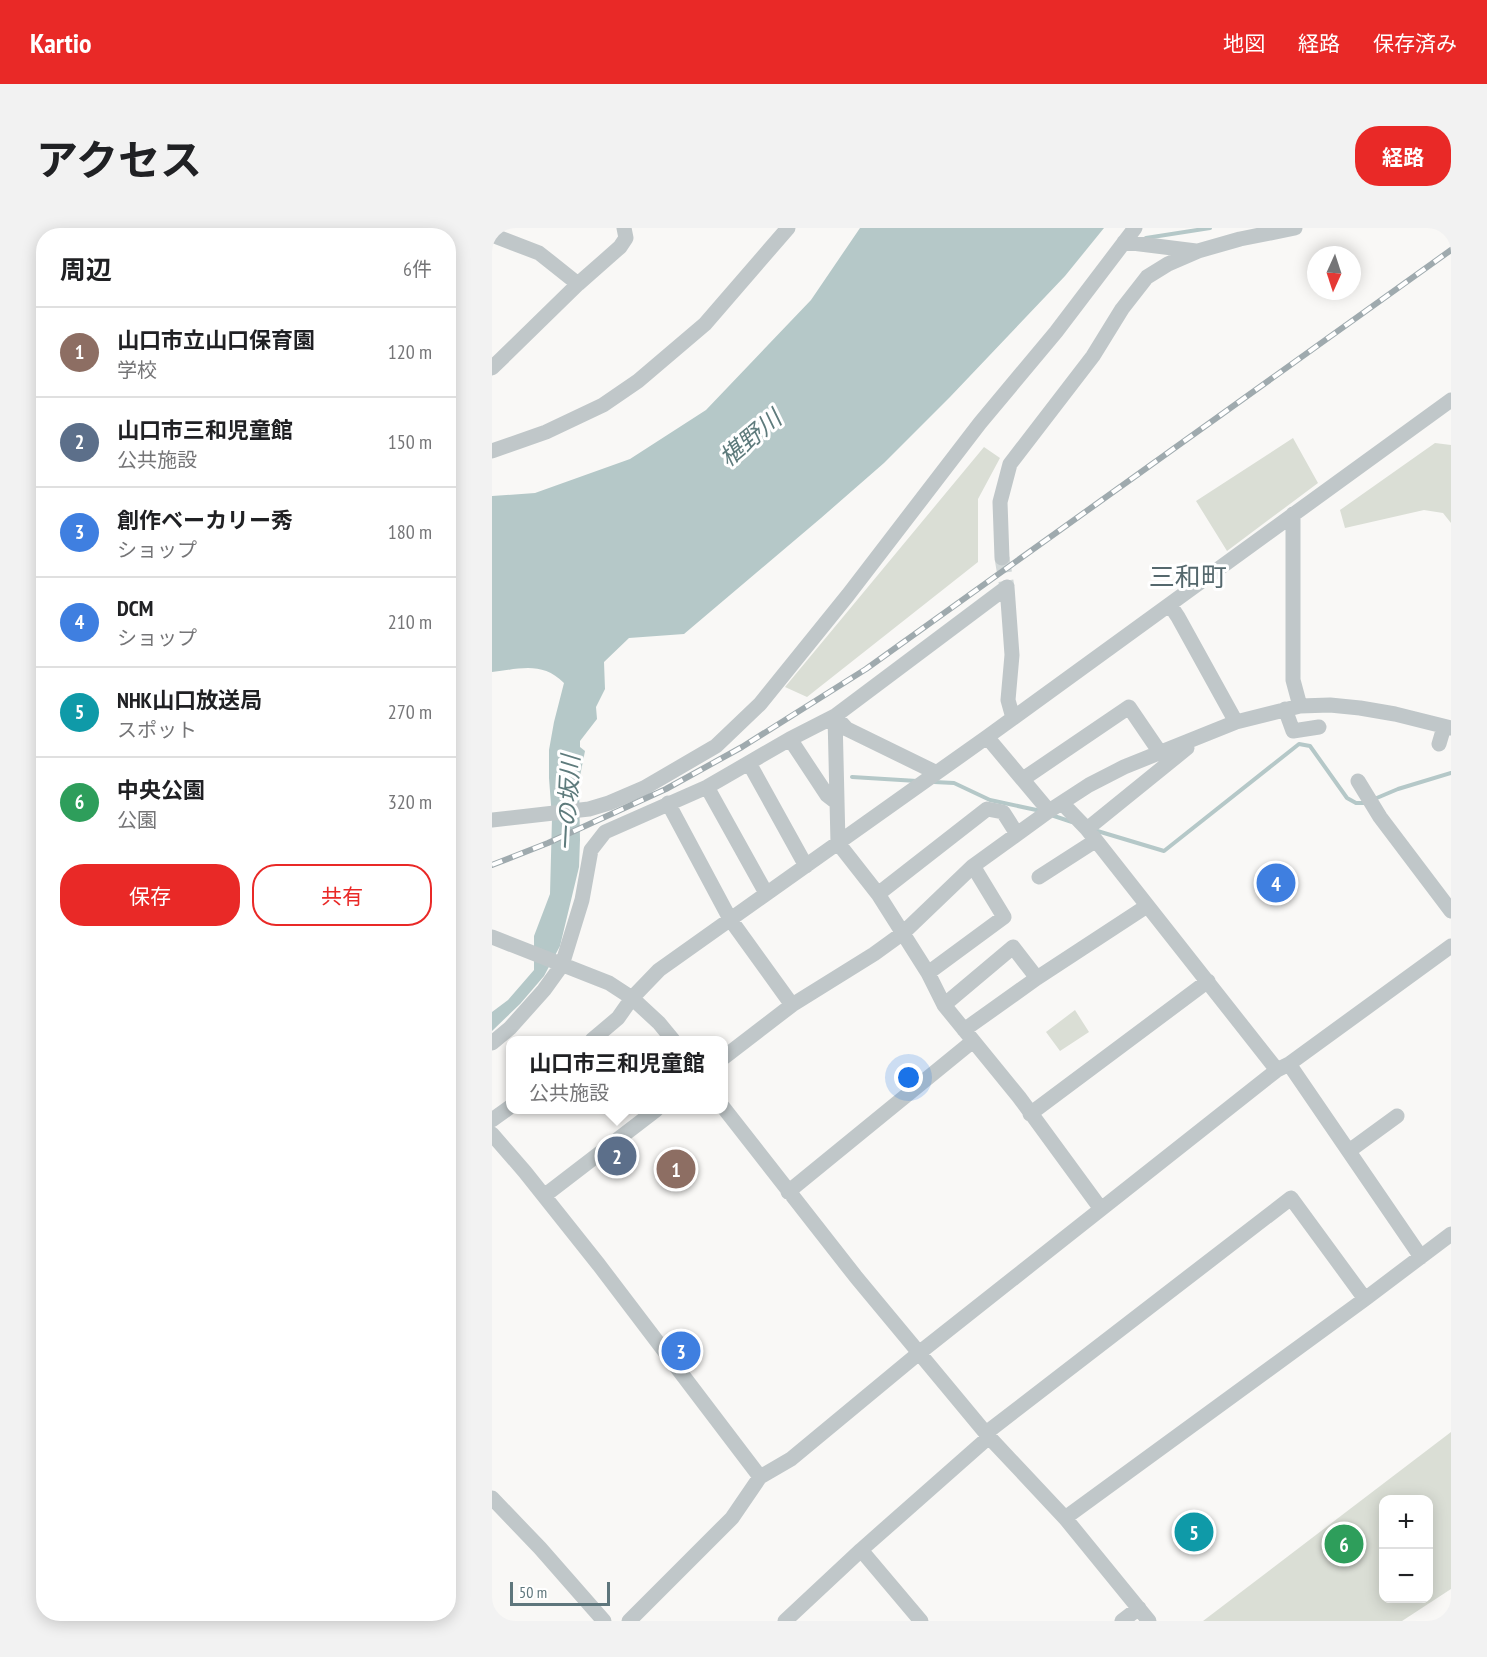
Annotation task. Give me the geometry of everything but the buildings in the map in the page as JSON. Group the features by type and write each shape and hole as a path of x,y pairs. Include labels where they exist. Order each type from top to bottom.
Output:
{"street":[{"path":"492,368 578,284 620,247 626,238 624,228"},
{"path":"492,451 546,432 603,405 638,381 705,324 788,228"},
{"path":"492,820 592,808 644,788 716,746 760,704 981,423 1056,332 1135,228"},
{"path":"1002,558 1000,502 1010,464 1093,356 1122,309 1148,278 1168,264 1198,251 1240,238 1295,228"},
{"path":"492,235 538,253 578,284"},
{"path":"1124,242 1198,251"},
{"path":"598,1036 618,1018 632,998 659,969 987,737 1451,400"},
{"path":"1293,514 1293,731 1319,727"},
{"path":"492,1043 510,1028 544,990 560,964 582,900 591,850 605,832 707,787 834,716 1007,587 1012,655 1008,700 1013,718"},
{"path":"1170,605 1236,722"},
{"path":"728,1054 792,1005 874,954 903,933 973,866 1055,807 1107,776 1236,722 1292,708 1330,705 1360,708 1448,727 1439,744"},
{"path":"1023,779 1128,707 1161,754"},
{"path":"834,716 847,729 935,772"},
{"path":"834,716 838,843 878,894 928,973 944,1005 1019,1097 1101,1209"},
{"path":"1039,877 1091,835 1205,734"},
{"path":"987,737 1023,779 1091,835 1208,981 1283,1067 1349,1151 1421,1257"},
{"path":"790,739 827,795 836,802"},
{"path":"748,763 806,866"},
{"path":"1358,780 1380,817 1451,911"},
{"path":"707,787 766,893"},
{"path":"668,803 730,919 792,1005"},
{"path":"592,808 605,832"},
{"path":"878,894 987,809 1003,812 1017,834"},
{"path":"928,973 1004,917 973,866"},
{"path":"788,1192 1037,978 1147,906"},
{"path":"492,937 609,983 632,998 659,1023 669,1036"},
{"path":"630,1621 732,1518 760,1477 791,1459 919,1353 1283,1067 1451,946"},
{"path":"944,1005 1013,947 1037,978"},
{"path":"1030,1114 1208,981"},
{"path":"492,1120 506,1110"},
{"path":"544,1196 651,1114"},
{"path":"728,1114 788,1192 919,1353 988,1435 1065,1518 1149,1621"},
{"path":"1349,1151 1397,1116"},
{"path":"492,1134 544,1196 760,1477"},
{"path":"785,1621 988,1435 1291,1198 1365,1299"},
{"path":"1065,1518 1451,1234"},
{"path":"494,1503 540,1548 604,1621"},
{"path":"861,1550 921,1621"},
{"path":"1122,1621 1139,1608"}],"shaded area":[{"path":"1293,438 1318,483 1227,551 1196,501"},
{"path":"1435,443 1451,445 1451,523 1443,513 1424,510 1345,528 1340,510"},
{"path":"984,447 1000,458 978,499 978,562 807,697 785,687"},
{"path":"1075,1010 1089,1032 1060,1051 1046,1032"},
{"path":"1451,1432 1451,1589 1433,1601 1433,1495 1379,1495 1379,1603 1430,1603 1402,1621 1203,1621"}],"water":[{"path":"860,228 1104,228 1065,276 950,397 884,463 821,518 684,634 629,638 604,662 605,689 596,707 597,719 580,741 580,747 585,751 579,781 579,867 560,946 544,976 492,1031 492,1012 508,1000 534,970 534,936 550,894 552,818 549,750 564,683 556,676 539,669 521,668 492,672 492,496 535,493 630,459 706,410 811,300"}],"waterway":[{"path":"1146,238 1210,228"},
{"path":"1094,830 1164,851 1299,744 1310,746 1347,798 1356,803 1365,803"},
{"path":"1372,800 1398,789 1451,773"},
{"path":"852,777 917,781"},
{"path":"934,782 954,783 990,800 1041,811"},
{"path":"1051,815 1072,822"}],"tunnel":[{"path":"1002,558 1007,587"}],"railway":[{"path":"492,865 548,843 666,789 742,747 866,669 1451,250"}],"place":[{"name":"DCM","path":"1276,883"},
{"name":"山口市三和児童館","path":"617,1156"},
{"name":"山口市立山口保育園","path":"676,1169"},
{"name":"創作ベーカリー秀","path":"681,1351"},
{"name":"NHK山口放送局","path":"1194,1532"},
{"name":"中央公園","path":"1344,1544"}],"district":[{"name":"三和町","path":"1188,576"}],"water label":[{"name":"椹野川","path":"750,438"},
{"name":"一の坂川","path":"568,803"}]}
